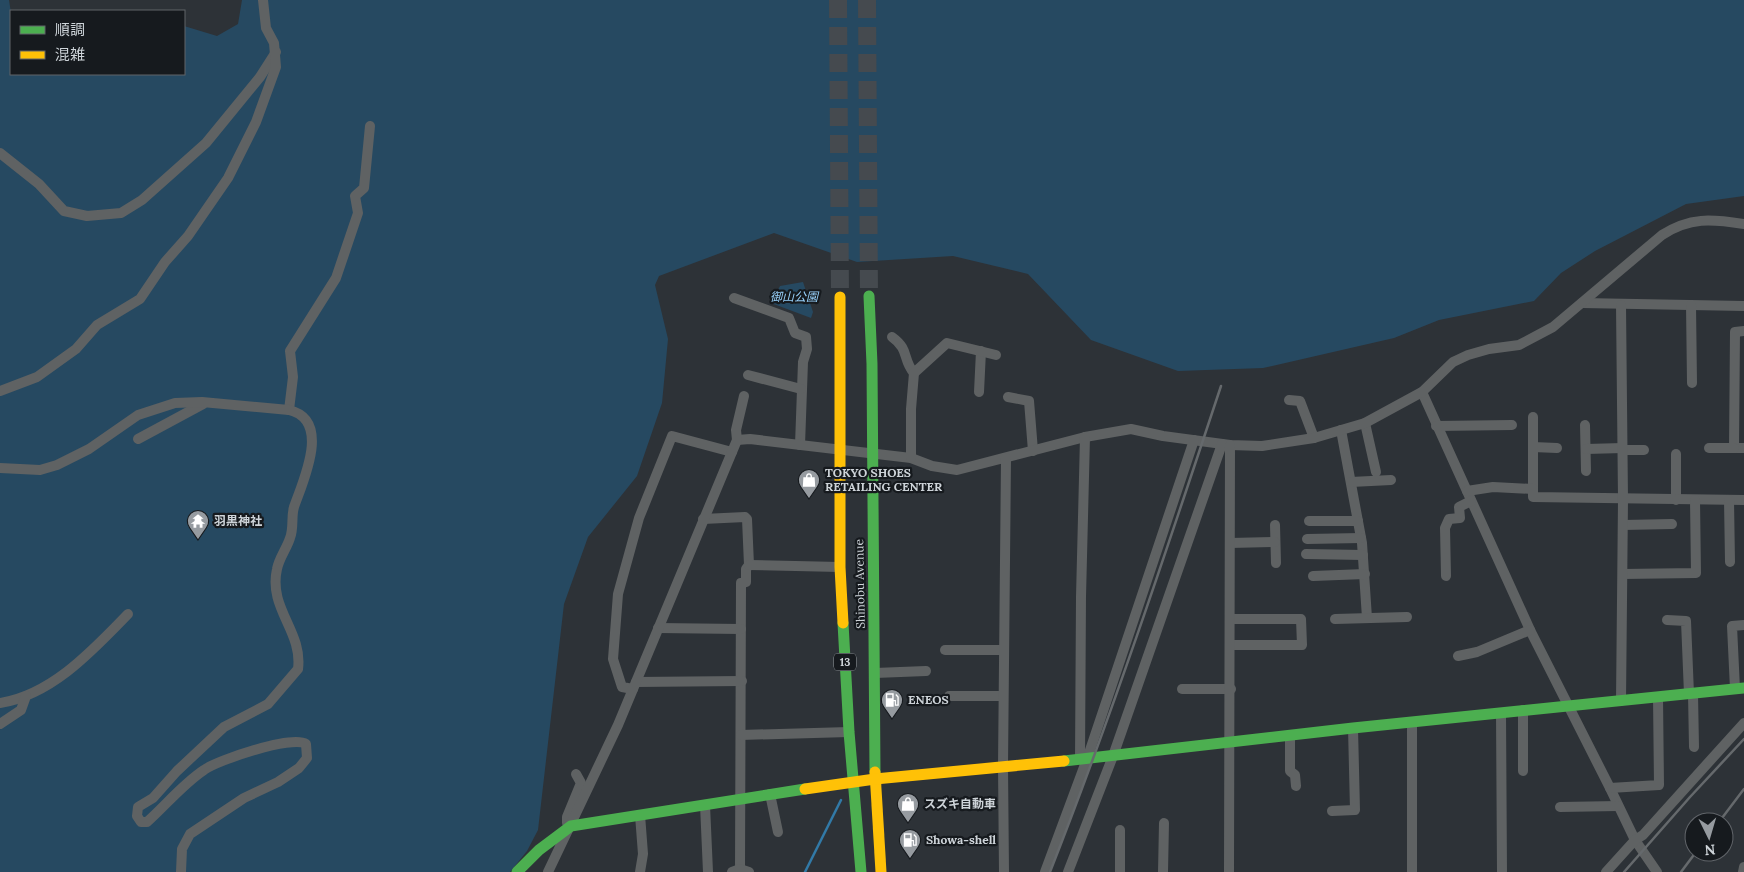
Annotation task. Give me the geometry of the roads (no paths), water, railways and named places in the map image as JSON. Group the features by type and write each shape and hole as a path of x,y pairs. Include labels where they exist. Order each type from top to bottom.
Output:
{"main road":[{"name":"Shinobu Avenue","path":"869,296 876,779 881,872"},
{"name":"Shinobu Avenue","path":"840,297 840,567 849,732 861,872"},
{"path":"517,872 539,850 571,826 740,798 876,779 1113,756 1353,728 1739,689"}],"street":[{"path":"0,391 37,377 76,349 97,325 140,299 165,262 198,223 242,154 273,80 276,68 276,52 272,38 266,28 263,0"},
{"path":"0,153 39,184 64,211 87,216 121,213 142,200 206,143 260,77 276,52"},
{"path":"289,410 293,377 290,351 336,278 348,245 358,213 355,196 364,188 370,126"},
{"path":"736,440 750,439 872,455 911,458 932,466 957,470 1085,437 1131,428 1226,445 1262,446 1314,438 1365,423 1422,392 1452,362 1475,353 1519,345 1553,327 1676,226 1704,220 1744,224"},
{"path":"734,298 789,318 795,333 806,338 807,349 803,362 801,390 800,445"},
{"path":"1582,303 1744,306"},
{"path":"1621,305 1624,500 1621,701"},
{"path":"1691,305 1692,383"},
{"path":"1709,448 1739,448 1739,377 1735,332 1744,331"},
{"path":"892,337 902,344 908,365 914,373 911,409 911,458"},
{"path":"914,373 947,344 996,355"},
{"path":"979,392 981,351"},
{"path":"748,375 801,390"},
{"path":"1422,392 1530,630 1635,840 1657,872"},
{"path":"548,872 571,826 634,686 732,452 744,396"},
{"path":"1008,397 1029,401 1033,451"},
{"path":"1289,400 1300,401 1314,438"},
{"path":"138,439 179,414 206,402"},
{"path":"0,468 46,469 88,449 129,421 148,412 175,404 206,402 289,410 304,416 310,429 312,442 309,465 292,514 291,536 277,570 276,579 282,614 292,632 298,649 298,668 268,704 224,728 190,758 153,798 138,807 137,816 141,822 147,822 199,773 218,762 274,746 299,742 306,744 307,758 299,768 278,782 244,798 190,834 182,849 181,872"},
{"path":"1533,418 1533,498 1744,500"},
{"path":"1365,423 1376,472"},
{"path":"1436,426 1512,425"},
{"path":"1585,425 1586,471"},
{"path":"1341,430 1361,538 1367,618"},
{"path":"732,452 672,436 650,488 625,567 617,612 613,659 622,687 742,681"},
{"path":"1084,759 1081,597 1085,437"},
{"path":"1045,872 1194,440"},
{"path":"1226,445 1231,619 1229,872"},
{"path":"1068,872 1113,756 1226,445"},
{"path":"1533,447 1557,448"},
{"path":"1586,449 1644,450"},
{"path":"1676,454 1676,500"},
{"path":"1004,872 1002,766 1006,458"},
{"path":"1351,482 1391,480"},
{"path":"1467,491 1493,486 1533,490"},
{"path":"1623,574 1696,574 1695,500"},
{"path":"1729,500 1730,562"},
{"path":"1446,576 1445,528 1449,519 1460,518 1459,507 1471,501"},
{"path":"703,518 744,517 747,519 749,565 746,569 746,582 741,583 740,629 742,681 740,871"},
{"path":"1309,521 1358,521"},
{"path":"1623,525 1672,524"},
{"path":"1275,525 1276,564"},
{"path":"1307,539 1361,538"},
{"path":"1230,543 1275,542"},
{"path":"1306,554 1363,555"},
{"path":"749,565 840,567"},
{"path":"1313,576 1365,574"},
{"path":"0,703 26,696 71,668 128,614"},
{"path":"1335,619 1407,617"},
{"path":"1231,619 1301,620 1302,646 1231,645"},
{"path":"1667,620 1686,621 1694,747"},
{"path":"1739,689 1732,626 1744,625"},
{"path":"658,628 740,629"},
{"path":"1458,656 1477,652 1530,630"},
{"path":"945,650 1004,650"},
{"path":"875,673 926,671"},
{"path":"1182,688 1230,688"},
{"path":"0,724 21,710 26,696"},
{"path":"949,696 1003,696"},
{"path":"1610,788 1659,785 1658,697"},
{"path":"1522,710 1523,771"},
{"path":"1501,713 1502,872"},
{"path":"1412,722 1412,872"},
{"path":"1606,872 1635,840 1643,835 1744,723"},
{"path":"1332,811 1355,810 1353,728"},
{"path":"741,734 849,732"},
{"path":"1290,735 1290,770 1295,775 1296,786"},
{"path":"571,826 567,822 567,817 580,783 576,774"},
{"path":"770,794 778,832"},
{"path":"705,805 708,872"},
{"path":"1560,807 1618,806"},
{"path":"640,815 643,854 640,872"},
{"path":"1163,872 1164,823"},
{"path":"1120,830 1120,872"},
{"path":"1743,872 1744,867"}],"waterway":[{"path":"805,872 841,800"}],"tunnel":[{"path":"838,0 840,297"},
{"path":"867,0 869,296"}],"railway":[{"path":"1050,872 1118,691 1221,386"},
{"path":"1624,872 1744,739"},
{"path":"1727,812 1744,789"},
{"path":"1681,872 1688,862"}],"place":[{"name":"TOKYO SHOES RETAILING CENTER","path":"809,499"},
{"name":"羽黒神社","path":"198,540"},
{"name":"ENEOS","path":"892,719"},
{"name":"スズキ自動車","path":"908,823"},
{"name":"Showa-shell","path":"910,859"}],"park label":[{"name":"御山公園","path":"794,297"}]}
